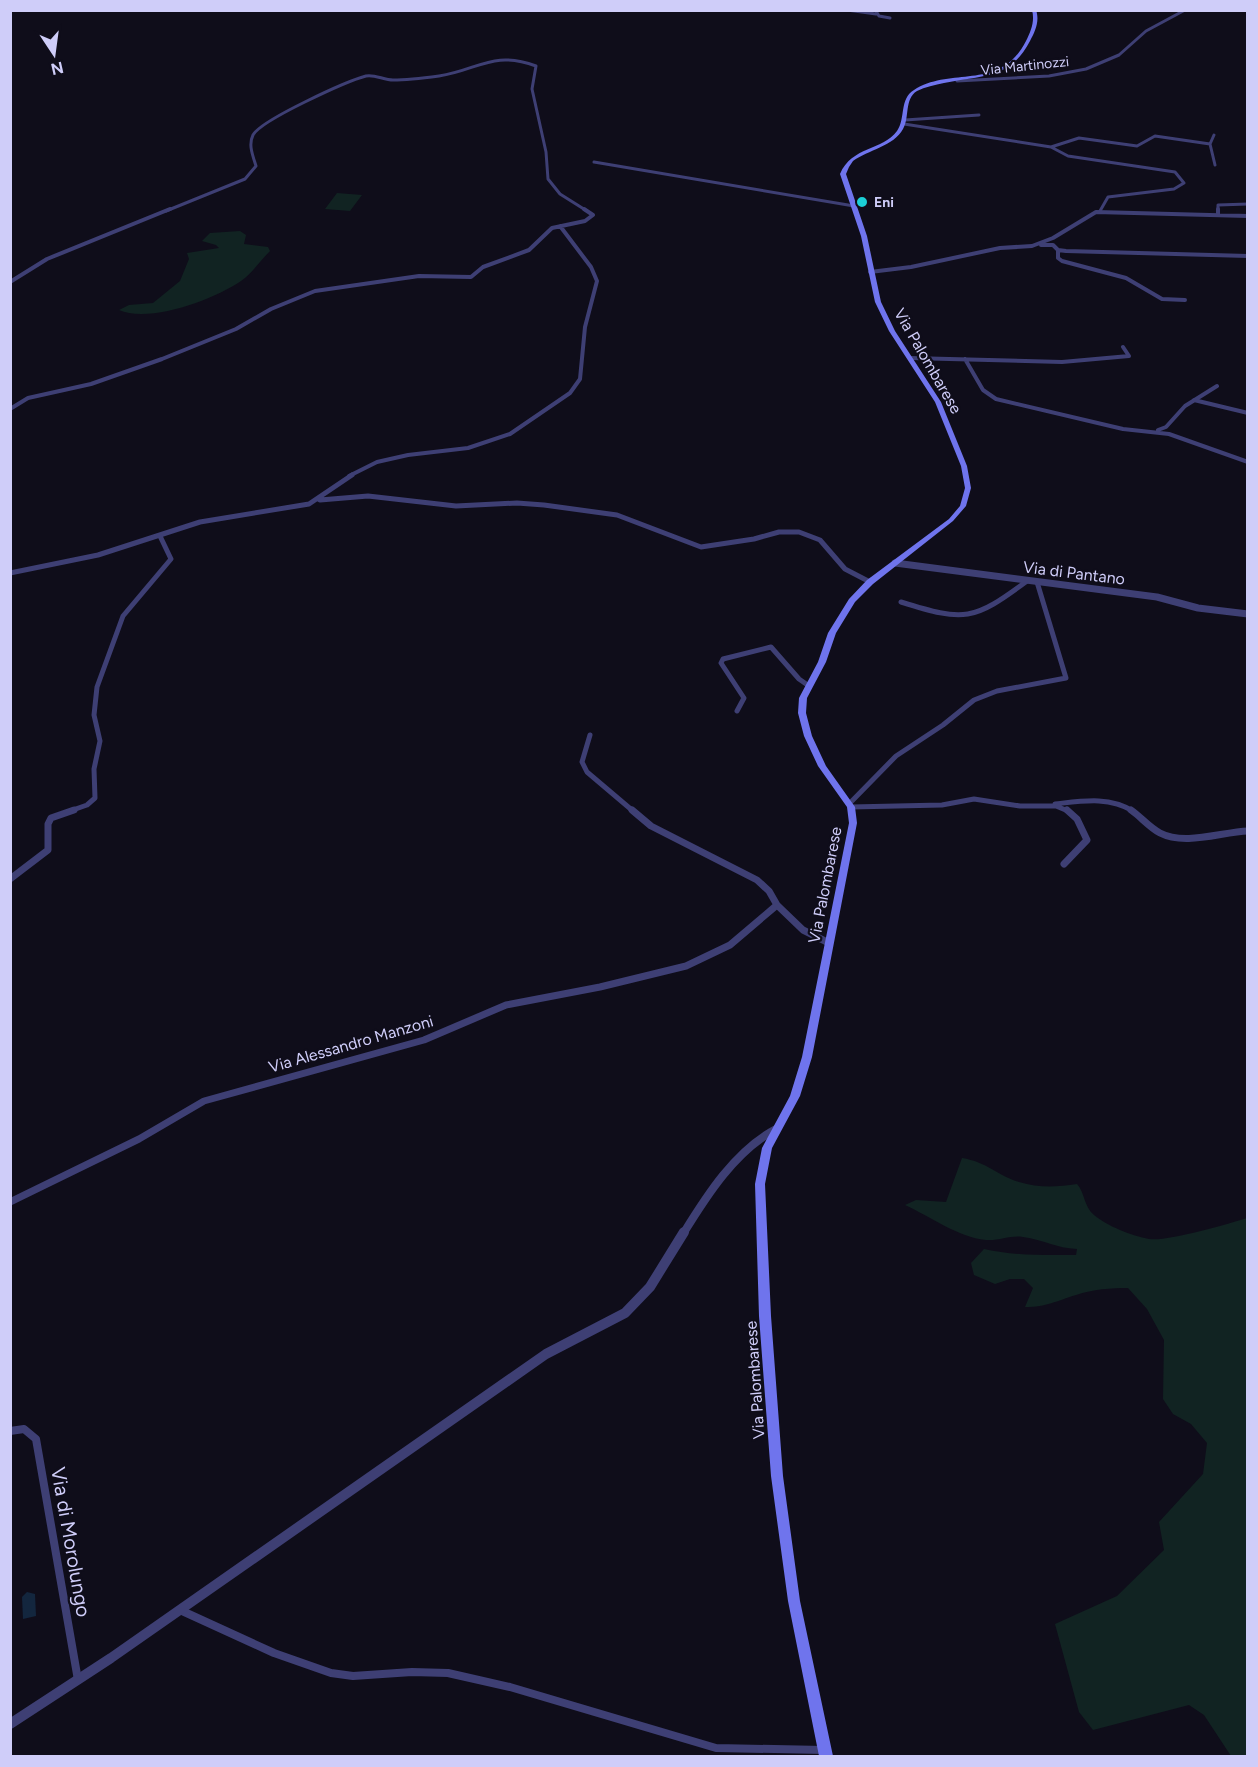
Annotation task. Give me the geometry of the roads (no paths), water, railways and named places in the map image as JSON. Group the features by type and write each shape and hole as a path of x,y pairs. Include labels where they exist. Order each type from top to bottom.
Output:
{"main road":[{"path":"904,122 906,100 912,93 924,87 1002,69 1015,60 1028,42 1036,19 1034,10"},
{"name":"Via Palombarese","path":"825,1753 792,1593 771,1407 760,1190 765,1154 793,1099 805,1064 853,823 850,805 822,766 804,724 801,705 840,618 870,582 951,520 963,506 968,490 965,468 940,406 881,310 870,272 865,240 843,178 845,166 894,136 904,122"}],"street":[{"path":"847,10 876,12 890,18"},
{"name":"Via Martinozzi","path":"957,81 1049,76 1084,70 1119,55 1146,31 1185,10"},
{"path":"10,282 47,259 244,179 256,166 250,150 252,137 276,116 368,75 390,80 414,80 450,74 492,59 519,60 536,66 532,91 545,149 548,179 560,194 593,214 584,222 560,226 548,231 529,250 481,268 471,277 422,276 315,291 271,309 236,329 162,359 90,384 26,398 10,409"},
{"path":"904,122 979,116"},
{"path":"904,122 1051,147 1068,156 1174,172 1184,183 1174,189 1108,197 1100,212"},
{"path":"1214,135 1210,144 1215,165"},
{"path":"1051,147 1080,138 1137,146 1155,136 1210,144"},
{"path":"594,162 854,206"},
{"path":"1218,215 1218,205 1248,204"},
{"path":"1032,246 1053,238 1088,215 1100,212 1248,216"},
{"path":"10,573 95,555 195,523 305,506 318,500 349,476 377,462 408,455 465,449 500,439 574,390 580,379 585,330 597,281 591,267 560,226"},
{"path":"870,272 911,267 1000,248 1051,244 1058,250 1060,260 1128,279 1162,299 1185,300"},
{"path":"1058,250 1248,256"},
{"path":"910,358 1076,362 1129,356 1123,347"},
{"path":"965,359 971,365 979,388 994,398 1126,430 1154,431 1196,442 1248,462"},
{"path":"1154,431 1166,427 1183,408 1217,386"},
{"path":"1194,400 1248,413"},
{"path":"318,500 368,496 456,506 517,503 544,505 619,515 703,547 754,539 779,532 799,532 818,538 845,569 870,582"},
{"path":"10,879 48,850 48,824 51,818 87,805 95,798 95,764 100,741 94,715 96,691 122,618 171,559 160,536"},
{"name":"Via di Pantano","path":"896,563 1155,596 1200,609 1248,614"},
{"path":"902,602 948,616 972,617 985,612 1027,581"},
{"path":"850,805 896,756 943,725 976,698 997,691 1066,678 1037,582"},
{"path":"737,711 744,698 721,663 723,659 763,647 771,647 799,679 809,686"},
{"path":"591,735 582,762 587,772 654,828 757,880 769,891 777,905 803,930 829,943"},
{"path":"850,805 947,805 974,799 1020,806 1113,802 1130,808 1157,831 1173,837 1248,831"},
{"path":"1040,806 1066,809 1084,830 1086,844 1064,864"},
{"name":"Via Alessandro Manzoni","path":"10,1202 134,1142 209,1099 424,1040 506,1005 600,987 686,966 730,945 777,905"},
{"path":"10,1724 180,1610 546,1354 625,1313 650,1287 693,1216 741,1153 757,1139 776,1129"},
{"name":"Via di Morolungo","path":"10,1431 27,1430 34,1436 37,1443 78,1680"},
{"path":"180,1610 274,1653 336,1674 365,1676 442,1672 510,1687 716,1748 825,1753"}],"water":[{"path":"27,1592 35,1594 36,1616 23,1619 22,1597"}],"place":[{"name":"Eni","path":"862,202"}]}
